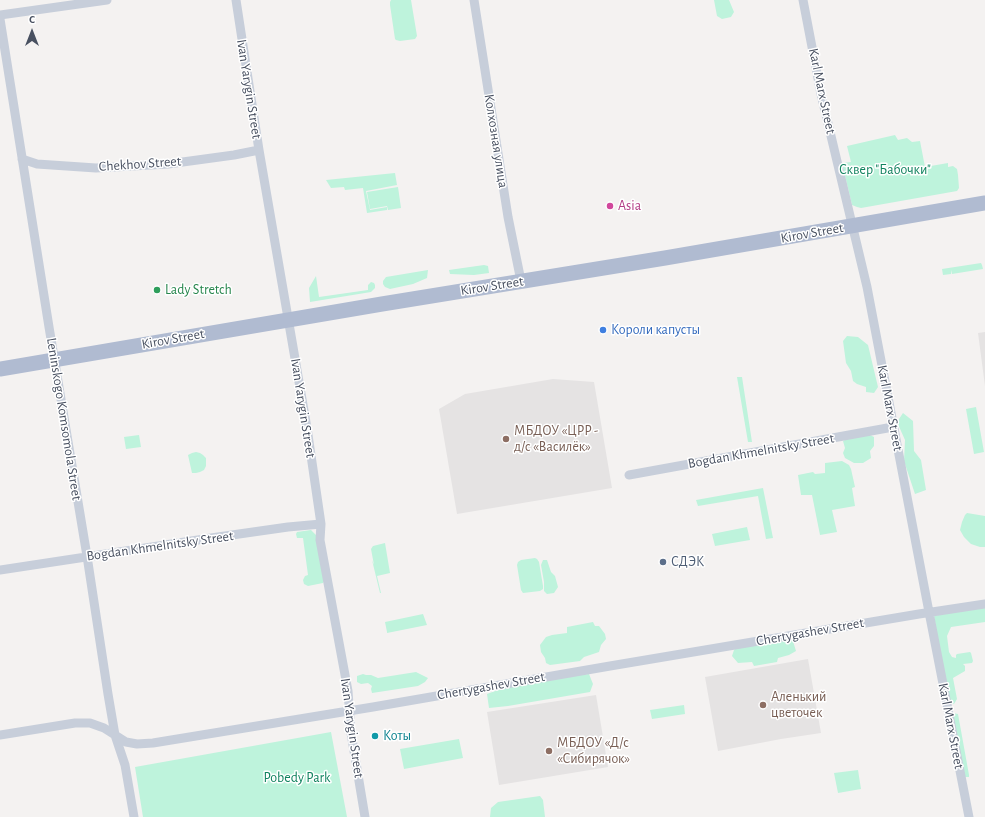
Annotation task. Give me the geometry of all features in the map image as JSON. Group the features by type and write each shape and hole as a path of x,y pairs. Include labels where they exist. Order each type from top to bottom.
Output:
{"main road":[{"name":"Kirov Street","path":"0,369 985,203"}],"street":[{"path":"0,15 107,0"},
{"name":"Ivan Yarygin Street","path":"236,0 259,150 307,428 321,524 320,540 348,691 351,734 365,817"},
{"name":"Колхозная улица","path":"474,0 508,217 521,281"},
{"name":"Karl Marx Street","path":"803,0 821,94 867,287 928,612 969,817"},
{"name":"Leninskogo Komsomola Street","path":"0,19 54,360 87,556 106,686 115,735 125,765 134,817"},
{"name":"Chekhov Street","path":"22,159 37,164 96,168 168,164 259,150"},
{"name":"Bogdan Khmelnitsky Street","path":"629,475 894,427"},
{"name":"Bogdan Khmelnitsky Street","path":"0,570 288,527 321,524"},
{"name":"Chertygashev Street","path":"0,735 75,723 90,723 126,742 144,744 349,711 928,612 985,604"}],"shaded area":[{"path":"985,332 985,386 978,333"},
{"path":"553,379 594,382 612,488 457,514 439,409 465,394"},
{"name":"Аленький цветочек","path":"808,659 821,733 718,751 705,677"},
{"name":"МБДОУ «Д/с «Сибирячок»","path":"596,695 608,767 499,785 487,712"}],"green space":[{"path":"391,0 411,0 417,36 415,39 400,41 395,39 390,5"},
{"path":"714,0 729,0 734,12 731,17 722,19 717,16"},
{"name":"Сквер \"Бабочки\"","path":"895,135 898,140 907,138 912,142 920,141 925,167 948,163 948,167 953,166 957,169 959,188 957,191 861,208 852,205 842,163 851,162 847,146"},
{"path":"395,173 397,185 366,191 370,210 387,207 387,210 367,213 363,188 345,190 344,187 331,188 326,180"},
{"path":"398,187 401,208 388,210 387,206 370,209 367,192"},
{"path":"981,263 983,269 952,274 951,270 951,274 943,275 942,269"},
{"path":"484,265 488,266 489,273 474,275 450,274 449,270"},
{"path":"428,270 427,278 413,284 390,289 385,287 383,284 386,277"},
{"path":"316,276 319,297 368,290 368,285 371,282 374,283 375,288 371,292 310,302 309,288"},
{"path":"847,336 858,337 868,345 878,387 874,393 866,392 866,387 853,381 851,371 846,363 843,341"},
{"path":"737,377 742,377 752,442 748,442"},
{"path":"976,407 984,452 974,454 966,409"},
{"path":"903,413 913,421 914,451 921,460 926,490 915,494 904,461 905,440 897,422"},
{"path":"139,435 141,447 126,449 124,437"},
{"path":"870,435 874,437 874,446 870,451 871,458 863,463 854,463 845,458 843,453 845,448 843,441 850,437"},
{"path":"196,452 200,453 206,458 206,466 204,470 200,472 192,473 188,455"},
{"path":"842,461 849,465 851,469 855,487 852,488 855,506 832,510 837,532 820,535 812,495 801,495 798,475 813,472 815,474 825,473 825,463"},
{"path":"763,488 773,538 766,539 758,496 698,506 696,500"},
{"path":"967,513 985,516 985,547 971,544 960,530"},
{"path":"747,527 750,540 715,546 712,534"},
{"path":"311,530 316,535 324,581 323,583 308,586 304,584 303,580 305,576 308,575 303,538 297,538 296,534 297,532"},
{"path":"385,543 390,573 377,576 380,593 372,560 374,565 371,549 373,546"},
{"path":"535,558 539,562 543,589 540,591 523,593 521,590 517,565 518,562 521,560"},
{"path":"543,560 547,560 551,572 555,576 558,587 554,593 547,594 544,591 541,565"},
{"path":"985,605 985,622 951,627 947,636 949,652 952,657 956,658 957,654 970,652 973,661 972,663 963,664 965,666 965,671 953,678 957,699 954,704 949,703 934,616"},
{"path":"423,614 427,625 387,633 385,622"},
{"path":"593,622 595,626 599,626 605,634 606,639 601,645 599,652 584,657 580,661 550,665 546,663 541,652 540,645 546,637 567,633 567,627"},
{"path":"792,638 796,651 778,658 777,662 754,666 752,662 738,663 732,656 734,650 740,643"},
{"path":"416,672 428,678 425,682 418,686 372,693 372,686 368,683 361,684 357,682 357,676 363,674 378,678"},
{"path":"589,674 593,684 590,692 489,708 487,694 506,687"},
{"path":"684,705 685,714 652,719 650,710"},
{"path":"953,713 958,714 969,777 965,777 951,716"},
{"name":"Pobedy Park","path":"331,732 347,817 143,817 135,767"},
{"path":"459,739 463,758 404,769 400,749"},
{"path":"858,770 861,789 838,793 834,773"},
{"path":"540,796 543,800 545,817 490,817 491,808 498,802"}],"place":[{"name":"Asia","path":"610,206"},
{"name":"Lady Stretch","path":"157,290"},
{"name":"Короли капусты","path":"603,330"},
{"name":"МБДОУ «ЦРР - д/с «Василёк»","path":"506,439"},
{"name":"СДЭК","path":"663,562"},
{"name":"Аленький цветочек","path":"763,705"},
{"name":"Коты","path":"375,736"},
{"name":"МБДОУ «Д/с «Сибирячок»","path":"549,751"}]}
